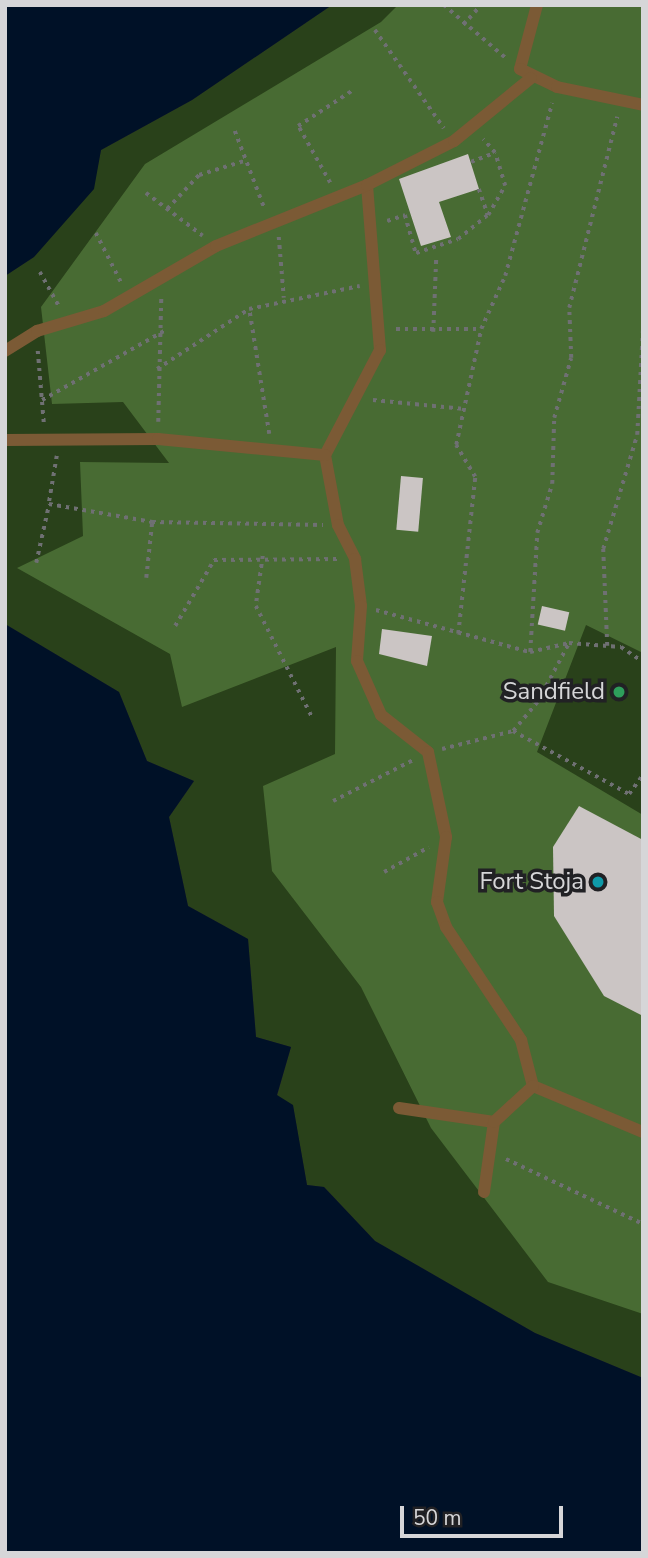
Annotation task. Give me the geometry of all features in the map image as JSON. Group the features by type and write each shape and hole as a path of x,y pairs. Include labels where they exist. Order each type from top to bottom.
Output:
{"lane":[{"path":"537,5 520,69 531,78 557,87 643,105"},
{"path":"5,351 37,331 104,311 216,246 367,185 454,141 531,78"},
{"path":"367,185 380,349 357,399 325,455 338,525 355,559 360,606 358,661 381,715 428,752 446,837 437,902 446,927 521,1040 533,1086"},
{"path":"5,440 46,436 158,439 270,447 325,455"},
{"path":"484,1192 494,1122 533,1086"},
{"path":"533,1086 643,1132"},
{"path":"399,1108 494,1122"}],"path":[{"path":"444,5 463,25 520,69"},
{"path":"463,25 481,5"},
{"path":"376,32 454,141"},
{"path":"458,635 475,477 456,445 481,329 505,276 557,87"},
{"path":"338,197 298,126 353,90"},
{"path":"530,652 537,533 552,484 554,418 571,358 569,308 620,101"},
{"path":"405,215 416,253 458,239 488,215 505,186 495,153 473,127"},
{"path":"235,131 275,224 284,298"},
{"path":"471,162 495,153"},
{"path":"167,209 199,175 247,160"},
{"path":"480,189 488,215"},
{"path":"146,193 216,246"},
{"path":"370,226 410,213"},
{"path":"96,233 127,296"},
{"path":"433,332 436,258"},
{"path":"40,272 67,323"},
{"path":"158,439 157,369 164,331 160,278"},
{"path":"157,369 249,309 284,298 373,283"},
{"path":"249,309 266,394 270,447"},
{"path":"607,646 603,549 637,435 643,324"},
{"path":"378,327 433,332 481,329"},
{"path":"37,331 46,436"},
{"path":"42,400 164,331"},
{"path":"357,399 465,409"},
{"path":"36,563 60,436"},
{"path":"49,504 152,522 338,525"},
{"path":"146,578 152,522"},
{"path":"263,556 256,607 312,717"},
{"path":"175,626 214,560 263,556 355,559"},
{"path":"360,606 458,635 530,652 569,643 621,647 643,662"},
{"path":"333,801 428,752 513,731 538,701 569,643"},
{"path":"513,731 629,794 643,775"},
{"path":"384,872 446,837"},
{"path":"491,1145 512,1165 643,1224"}],"green space":[{"path":"332,5 643,5 643,1378 535,1333 375,1241 324,1187 307,1185 293,1106 277,1096 291,1047 256,1037 248,939 188,906 169,817 194,781 147,761 119,692 5,624 5,276 34,257 93,189 101,150 192,100"},
{"path":"398,5 643,5 643,653 586,625 537,752 643,815 643,1314 548,1282 431,1128 361,987 272,871 263,786 335,754 336,647 182,707 170,654 17,568 83,536 80,462 169,463 123,402 52,404 41,307 145,164 381,22"}],"water":[{"path":"5,5 332,5 192,100 101,150 94,189 34,257 5,276"},
{"path":"5,624 119,692 147,761 194,781 169,817 188,906 248,939 256,1037 291,1047 277,1095 293,1105 307,1185 324,1187 375,1241 535,1333 643,1378 643,1553 5,1553"}],"building":[{"path":"468,154 479,189 439,202 451,237 421,246 399,179"},
{"path":"401,476 423,478 418,532 396,530"},
{"path":"542,606 569,612 565,631 538,625"},
{"path":"382,629 432,636 427,666 379,654"},
{"name":"Fort Stoja","path":"579,806 643,840 643,1016 604,996 554,916 553,847"}],"place":[{"name":"Sandfield","path":"619,692"},
{"name":"Fort Stoja","path":"598,882"}]}
